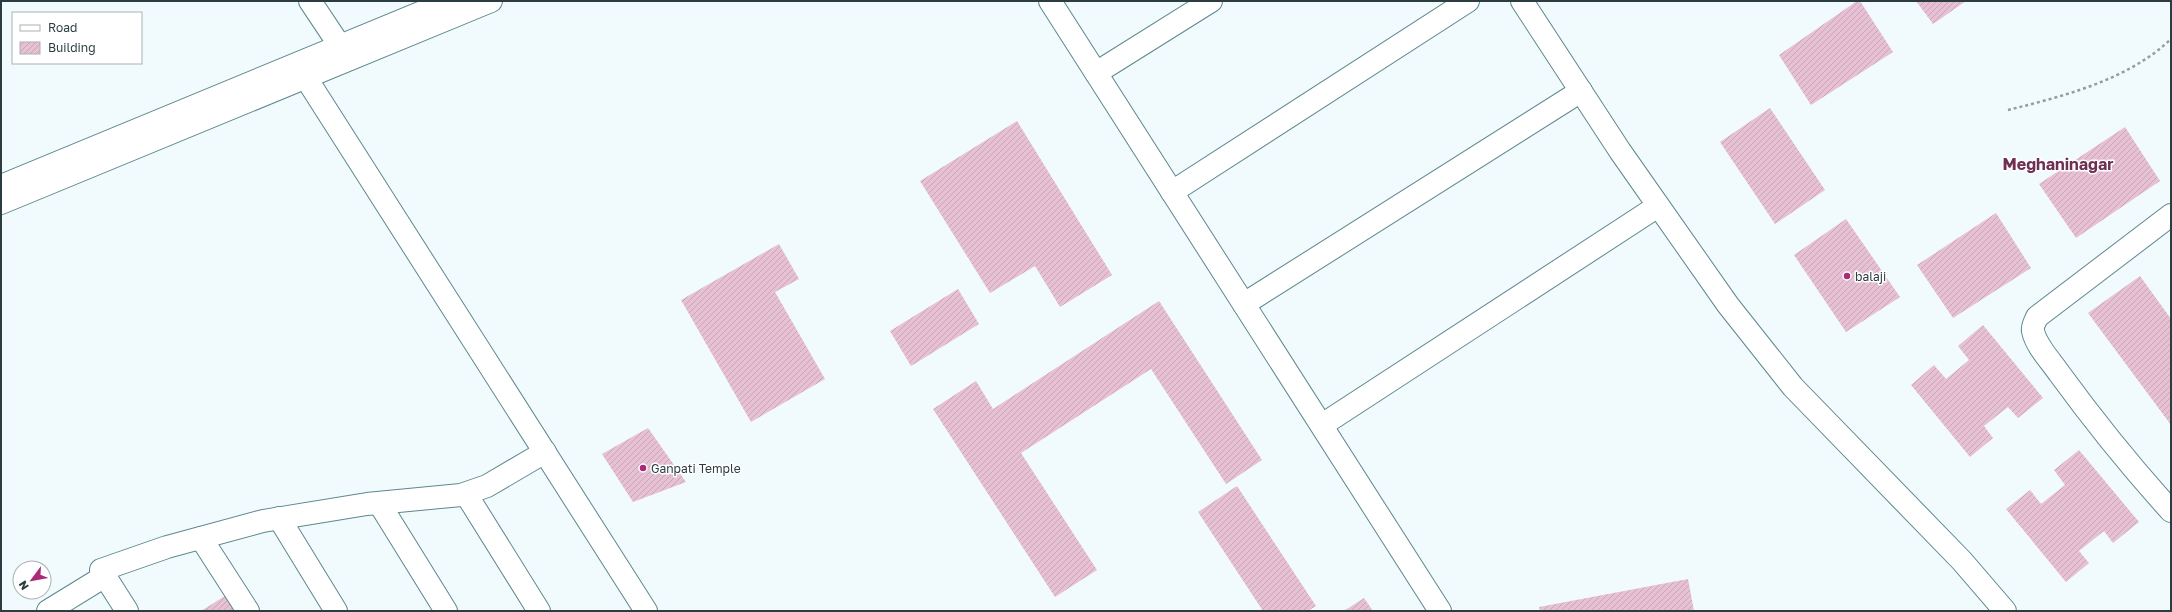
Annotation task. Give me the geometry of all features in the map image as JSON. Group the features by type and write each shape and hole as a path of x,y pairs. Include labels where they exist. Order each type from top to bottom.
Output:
{"street":[{"path":"310,1 340,46"},
{"path":"1,186 340,46 445,6 491,1"},
{"path":"1050,1 1440,611"},
{"path":"1096,73 1211,1"},
{"path":"1172,192 1468,1"},
{"path":"1522,1 1658,206 1728,305 1793,387 1962,561 2005,611"},
{"path":"1,203 306,78 445,6"},
{"path":"306,78 646,611"},
{"path":"1244,304 1581,91"},
{"path":"1322,425 1658,206"},
{"path":"2171,215 2037,317 2033,332 2043,350 2077,397 2133,468 2171,511"},
{"path":"127,611 101,570 202,538 279,518 379,503 430,500 466,494 487,486 545,452"},
{"path":"466,494 539,611"},
{"path":"379,503 446,611"},
{"path":"279,518 336,611"},
{"path":"202,538 248,611"},
{"path":"48,611 105,576"}],"path":[{"path":"2008,110 2056,98 2113,76 2150,56 2171,39"}],"building":[{"path":"1857,1 1860,1 1893,52 1811,105 1779,55"},
{"path":"1916,1 1966,1 1933,24"},
{"path":"1770,108 1825,190 1775,224 1720,142"},
{"path":"1017,121 1112,275 1060,307 1035,266 990,293 920,181"},
{"path":"2125,127 2160,181 2076,238 2039,184"},
{"path":"1996,213 2031,268 1953,318 1917,265"},
{"name":"balaji","path":"1846,219 1900,297 1846,332 1794,255"},
{"path":"779,244 799,279 775,292 825,379 751,422 681,300"},
{"path":"2140,276 2171,319 2171,425 2088,313"},
{"path":"958,289 979,324 911,366 890,331"},
{"path":"1159,301 1262,460 1226,484 1151,369 1021,453 1097,570 1055,597 933,409 976,381 993,409"},
{"path":"1983,325 2043,398 2018,418 2008,407 1984,426 1993,438 1970,457 1911,385 1934,365 1946,379 1969,360 1958,346"},
{"name":"Ganpati Temple","path":"648,428 686,482 633,502 602,454"},
{"path":"2079,450 2139,522 2113,543 2104,531 2079,551 2089,563 2066,582 2006,509 2030,490 2041,504 2065,485 2054,470"},
{"path":"1237,486 1316,606 1308,611 1263,611 1198,512"},
{"path":"1688,579 1694,611 1540,611 1539,607"},
{"path":"228,594 239,611 201,611"},
{"path":"1364,598 1373,611 1344,611"}],"place":[{"name":"balaji","path":"1847,276"},
{"name":"Ganpati Temple","path":"643,468"}],"district":[{"name":"Meghaninagar","path":"2058,164"}]}
